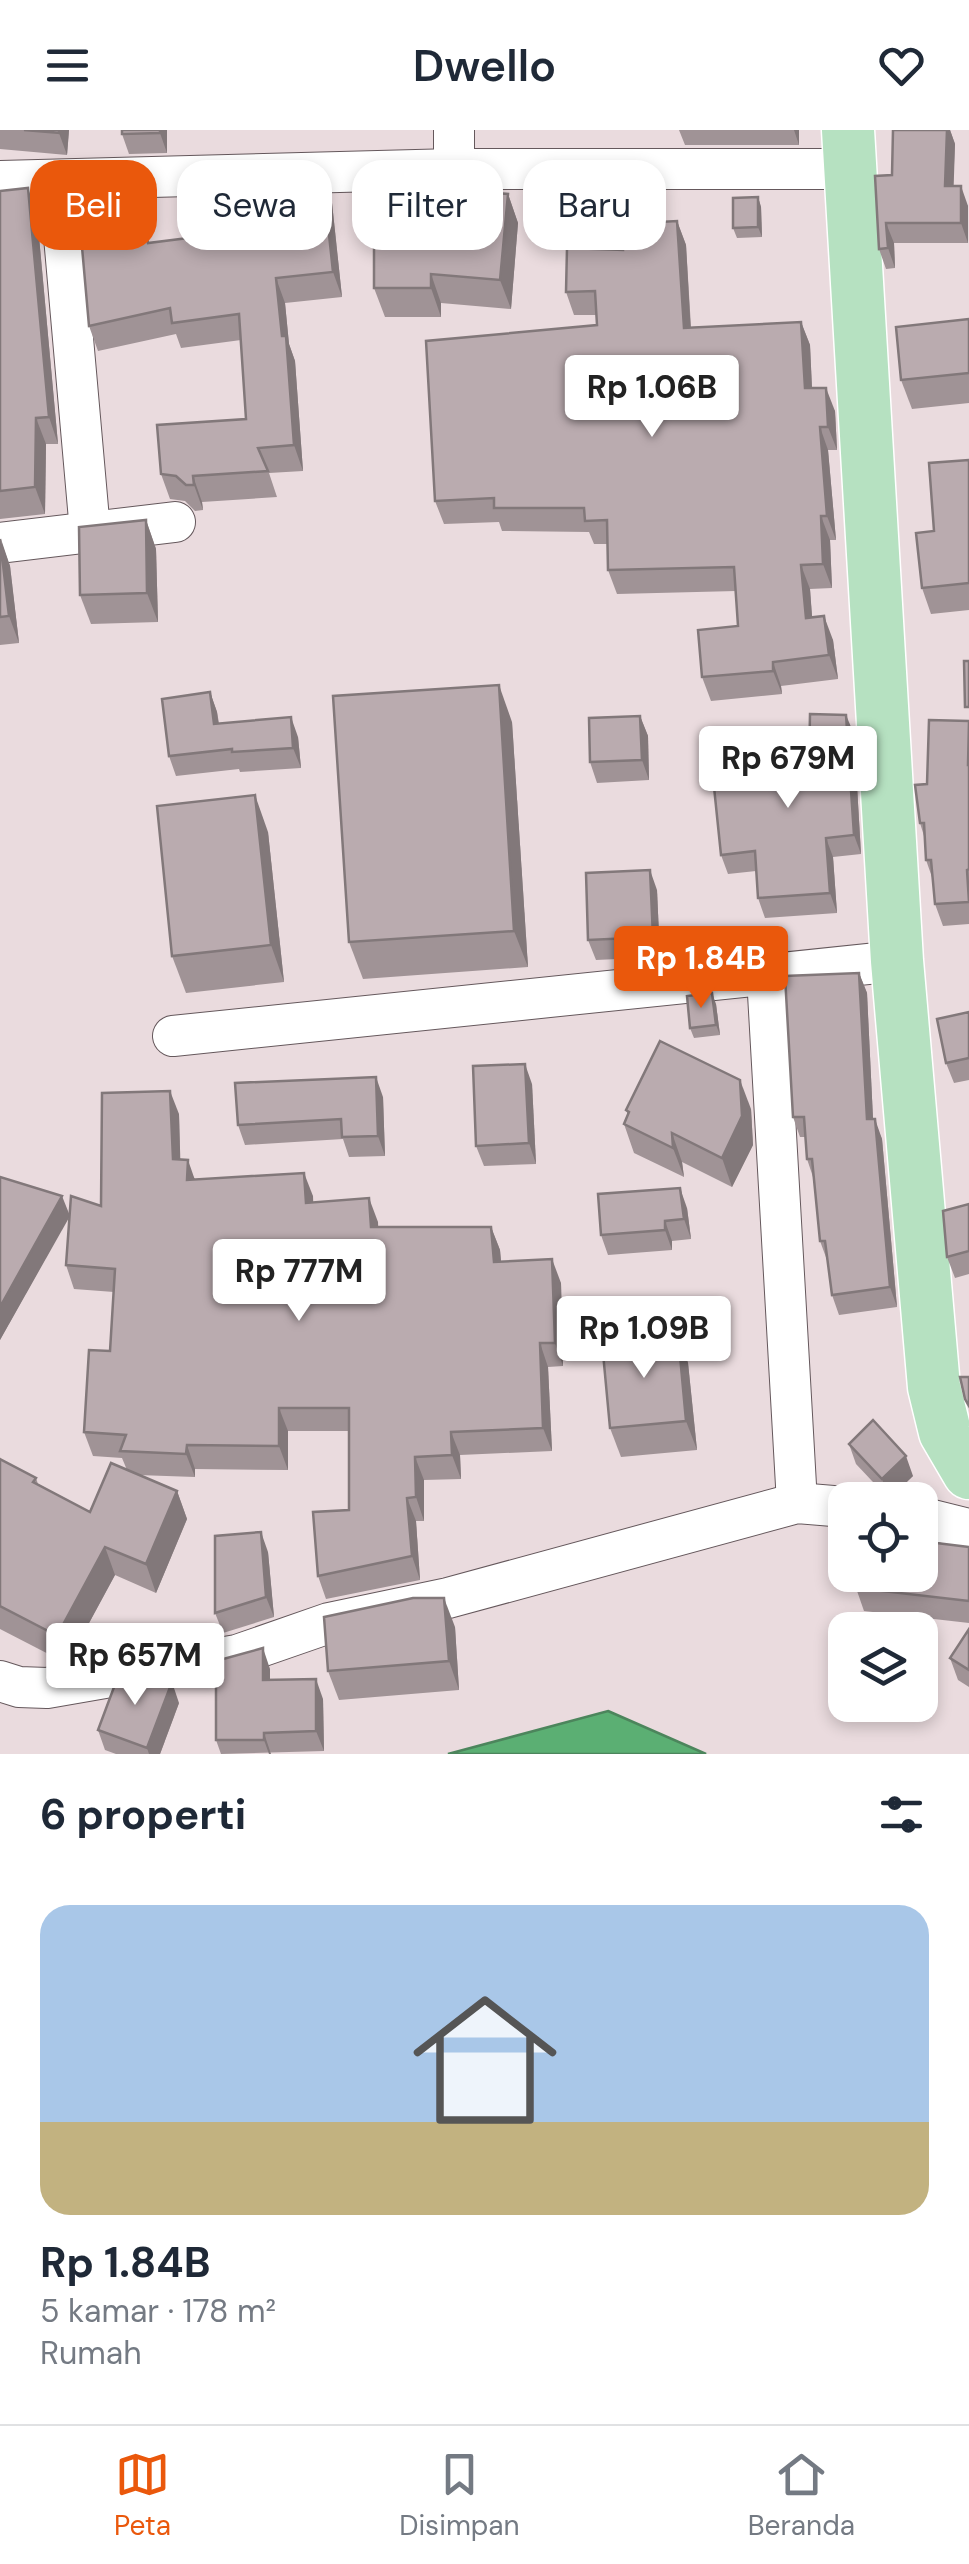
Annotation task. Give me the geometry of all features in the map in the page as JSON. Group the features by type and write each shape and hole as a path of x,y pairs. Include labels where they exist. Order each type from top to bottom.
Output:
{"main road":[{"path":"849,149 897,961 934,1386 945,1432 969,1473"}],"street":[{"path":"157,173 454,150 849,149"},
{"path":"0,181 30,180"},
{"path":"65,250 90,531"},
{"path":"0,542 175,522"},
{"path":"173,1036 897,961"},
{"path":"767,976 797,1503"},
{"path":"0,1681 19,1687 47,1688 237,1655 329,1624 448,1598 797,1503 828,1505"},
{"path":"938,1521 969,1529"}],"shaded area":[{"path":"608,1711 706,1754 448,1754"}],"building":[{"path":"122,130 160,130 160,133 122,134"},
{"path":"893,130 947,130 945,186 961,186 961,223 886,223 888,248 879,249 875,176 892,175"},
{"path":"28,188 30,250 34,250 49,417 36,418 35,487 0,491 0,191"},
{"path":"503,194 508,194 503,248"},
{"path":"758,197 758,227 733,228 733,198"},
{"path":"677,221 684,328 801,322 805,388 826,388 828,427 820,427 827,516 821,516 823,564 801,565 806,618 824,616 829,655 773,662 773,671 702,677 698,630 738,626 734,567 608,570 607,520 585,521 584,508 494,508 494,498 435,501 426,341 597,325 595,291 566,292 567,250 666,250 666,222"},
{"path":"177,239 177,250 331,250 333,272 276,278 282,336 286,336 294,445 258,448 268,471 193,476 194,485 161,474 157,425 246,419 239,314 172,323 170,308 89,326 82,250 157,250 157,242"},
{"path":"374,250 503,250 500,280 431,274 431,288 374,288"},
{"path":"969,319 969,373 901,380 896,327"},
{"path":"969,460 969,583 922,588 916,533 934,531 929,463"},
{"path":"146,520 147,593 80,595 79,527"},
{"path":"0,539 9,616 0,617"},
{"path":"964,661 969,661 969,707 965,707"},
{"path":"499,685 514,931 349,942 333,696"},
{"path":"210,692 214,724 291,717 293,748 169,756 162,699"},
{"path":"810,714 846,715 854,835 826,838 830,893 758,898 755,851 721,855 710,748 742,745 745,783 809,766"},
{"path":"640,716 642,760 590,762 589,718"},
{"path":"929,720 969,721 969,902 935,904 931,860 926,860 924,823 920,823 915,785 927,784"},
{"path":"255,795 271,945 172,956 157,806"},
{"path":"650,870 653,937 588,940 586,873"},
{"path":"859,973 867,1119 875,1119 890,1287 832,1295 825,1241 820,1241 812,1159 807,1159 804,1117 793,1117 785,976"},
{"path":"712,993 716,1025 690,1028 687,996"},
{"path":"969,1012 969,1058 946,1063 937,1019"},
{"path":"660,1041 740,1080 742,1116 722,1158 672,1133 673,1148 624,1124 629,1112 626,1110"},
{"path":"525,1064 529,1143 476,1146 473,1066"},
{"path":"376,1077 378,1136 342,1137 341,1119 238,1125 235,1083"},
{"path":"170,1091 173,1159 188,1160 187,1180 304,1173 306,1203 369,1198 371,1227 491,1227 494,1262 552,1259 555,1343 540,1343 543,1428 451,1432 452,1455 415,1457 416,1497 407,1498 412,1556 318,1576 313,1512 349,1510 349,1408 279,1408 279,1446 187,1445 186,1454 120,1451 126,1435 84,1432 89,1350 110,1351 115,1269 66,1265 71,1196 101,1206 102,1093"},
{"path":"0,1177 62,1196 0,1307"},
{"path":"680,1188 684,1219 665,1221 665,1230 601,1235 598,1194"},
{"path":"969,1204 969,1251 947,1257 943,1211"},
{"path":"678,1334 686,1421 610,1428 602,1342"},
{"path":"960,1377 969,1377 969,1406 965,1399"},
{"path":"873,1420 906,1456 882,1479 849,1444"},
{"path":"0,1459 36,1478 33,1482 90,1512 111,1463 177,1491 146,1564 105,1547 59,1632 52,1633 0,1606"},
{"path":"261,1532 266,1597 215,1613 215,1536"},
{"path":"938,1543 969,1547 969,1601 891,1592 938,1592"},
{"path":"413,1598 444,1598 449,1661 328,1671 324,1617"},
{"path":"969,1629 969,1670 950,1658"},
{"path":"263,1648 263,1680 316,1679 316,1731 264,1733 264,1740 216,1740 216,1661"},
{"path":"148,1673 172,1682 147,1748 98,1730 117,1679"}]}
